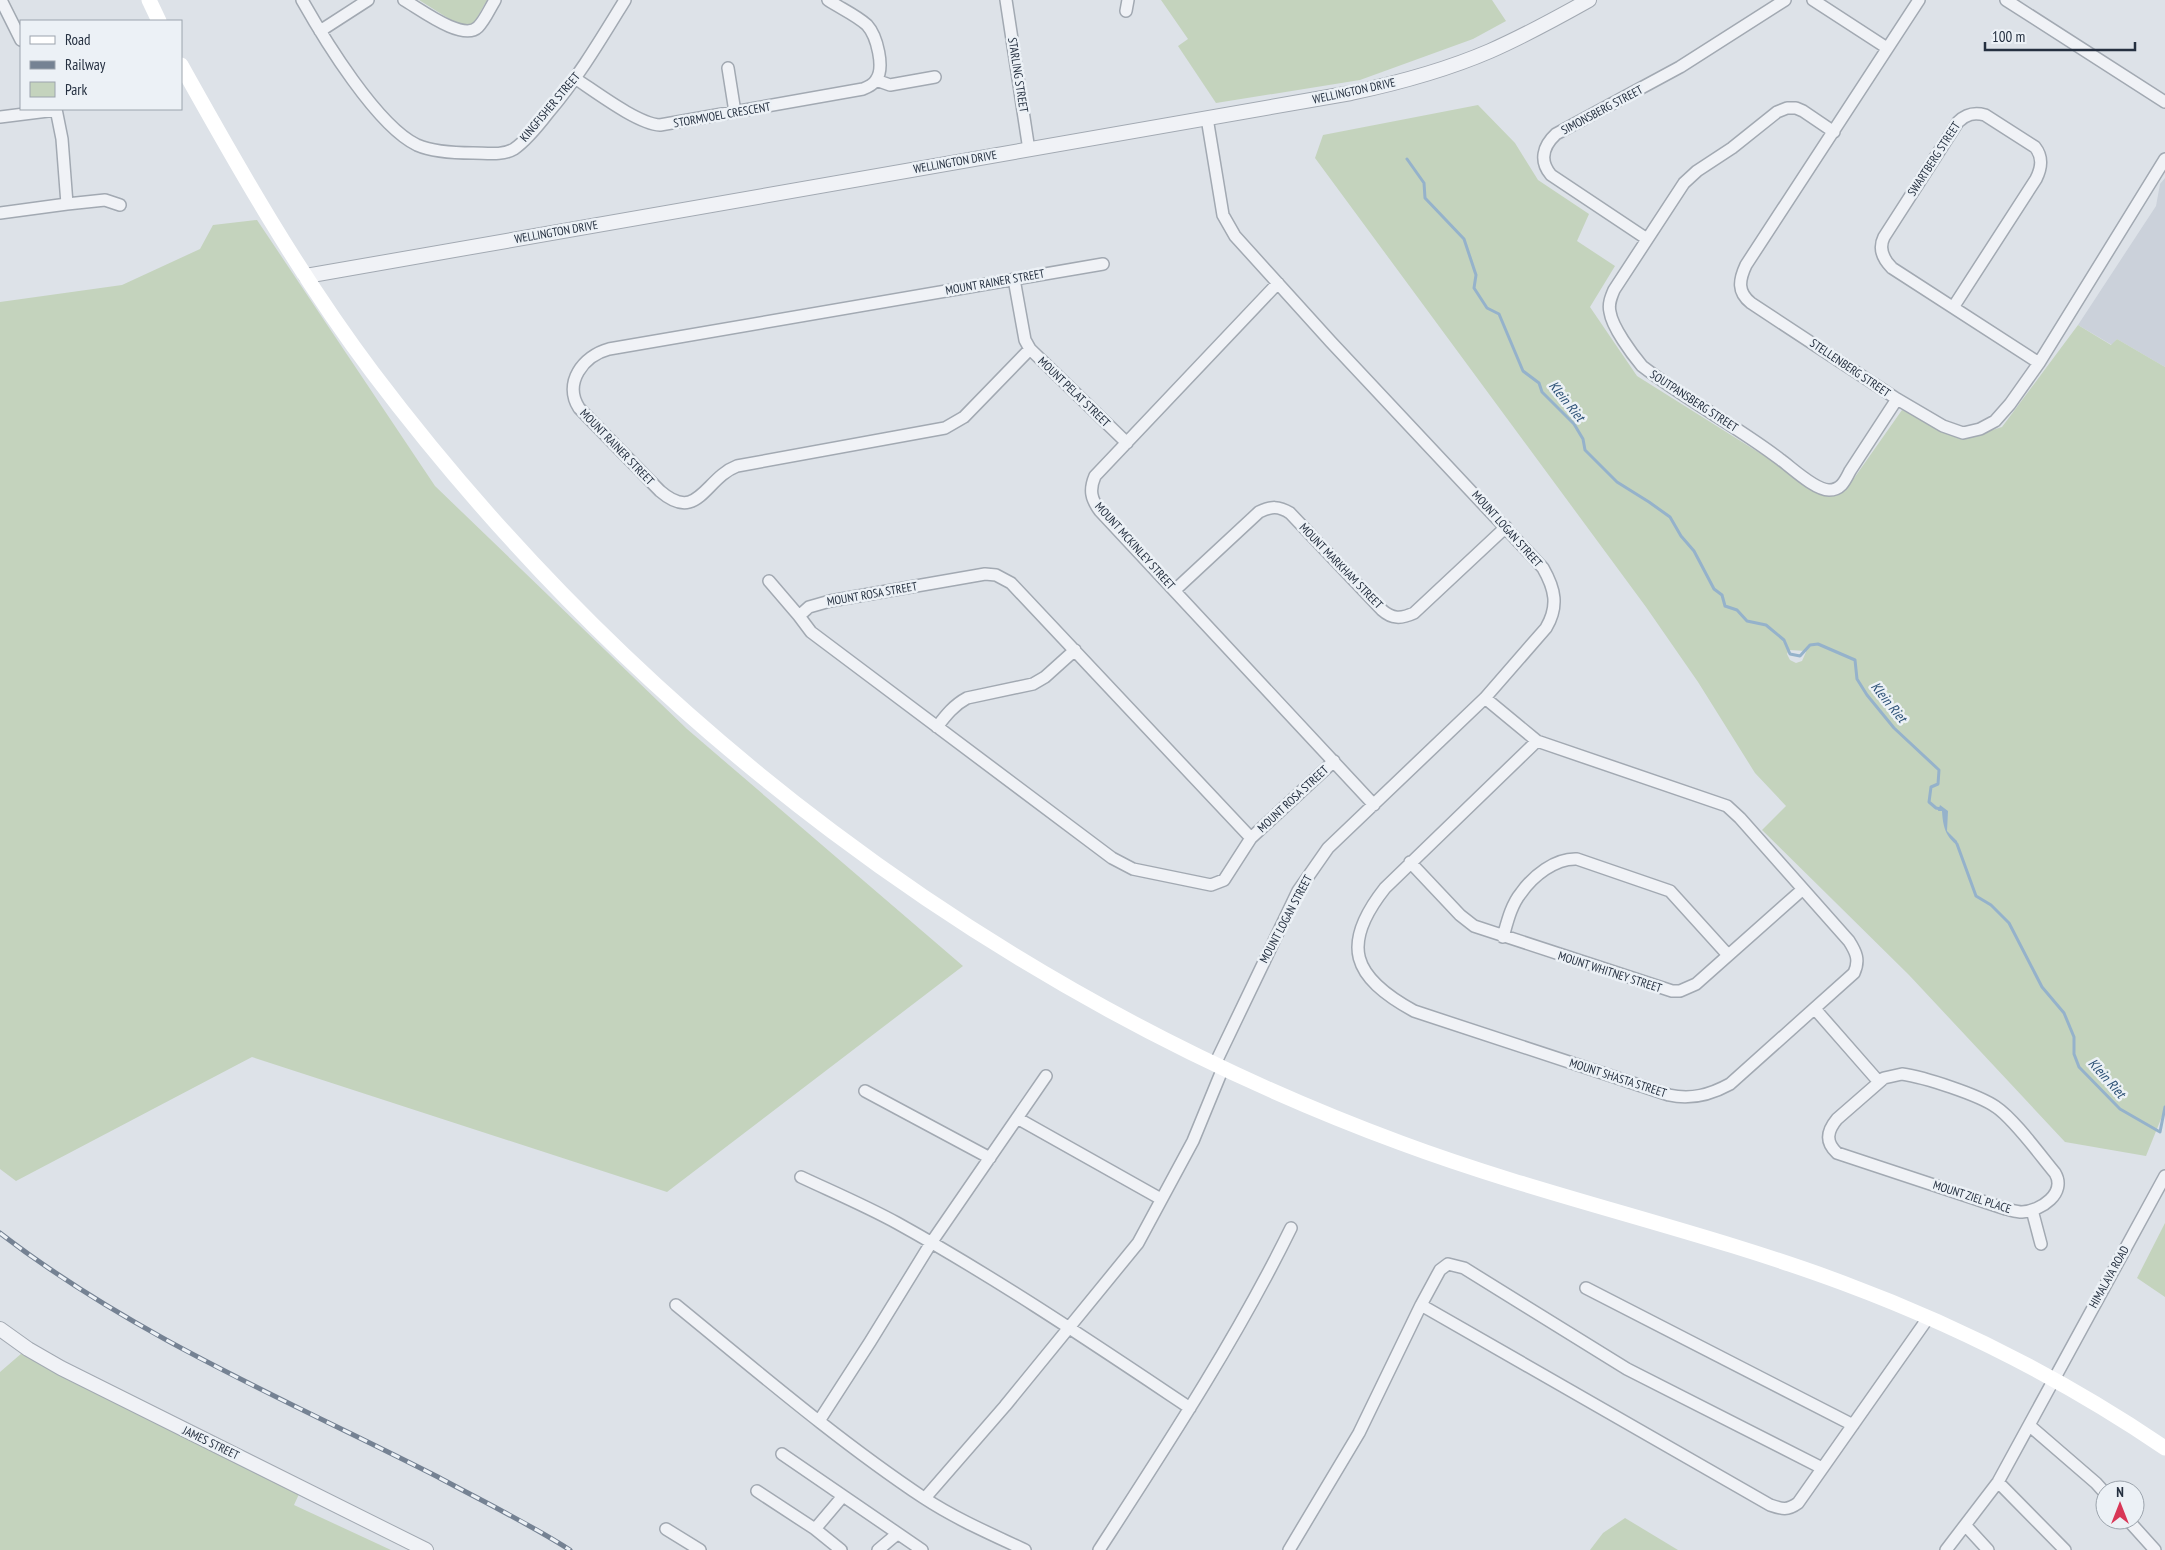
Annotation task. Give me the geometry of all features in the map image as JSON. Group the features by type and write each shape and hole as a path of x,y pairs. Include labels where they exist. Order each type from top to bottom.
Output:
{"main road":[{"path":"149,0 159,20"},
{"path":"182,67 265,214 306,276 369,368 476,501 575,607 690,717 804,811 922,897 1046,974 1106,1008 1219,1066 1344,1122 1506,1180 1722,1243 1837,1281 1977,1340 2053,1378 2165,1448"}],"street":[{"path":"1,0 20,38"},
{"name":"KINGFISHER STREET","path":"302,0 342,65 390,125 402,137 418,145 438,151 498,153 513,150 539,125 576,79 625,0"},
{"path":"320,31 368,0"},
{"path":"404,0 452,28 468,32 478,27 495,0"},
{"path":"828,0 868,26 875,39 880,68 876,80 890,85 935,77"},
{"name":"STARLING STREET","path":"1006,0 1030,150"},
{"name":"WELLINGTON DRIVE","path":"306,276 1351,93 1435,71 1489,52 1543,26 1589,0"},
{"name":"SIMONSBERG STREET","path":"1647,239 1551,175 1545,168 1546,146 1556,134 1680,68 1786,0"},
{"path":"1813,0 1887,48"},
{"name":"STELLENBERG STREET","path":"1919,0 1741,275 1741,291 1751,303 1897,399 1952,430 1962,433 1975,431 1995,420 2010,404 2039,363 2165,160"},
{"path":"2006,0 2165,102"},
{"path":"728,68 736,112"},
{"name":"STORMVOEL CRESCENT","path":"576,79 650,124 666,125 860,90 876,80"},
{"name":"SOUTPANSBERG STREET","path":"1834,132 1796,108 1787,108 1777,112 1732,148 1690,177 1614,290 1610,305 1612,320 1635,358 1659,379 1760,444 1810,481 1827,490 1842,486 1897,399"},
{"path":"0,116 48,110"},
{"path":"56,110 62,138 67,204"},
{"name":"SWARTBERG STREET","path":"1954,306 2036,179 2042,165 2039,152 2035,147 1979,113 1967,115 1958,122 1882,241 1882,254 1892,268 1954,306 2039,363"},
{"name":"MOUNT LOGAN STREET","path":"925,1498 1005,1406 1068,1326 1138,1243 1193,1141 1219,1066 1276,936 1308,875 1328,848 1485,698 1546,628 1553,616 1554,593 1543,568 1235,236 1223,215 1208,118"},
{"path":"0,213 106,200 120,205"},
{"name":"MOUNT RAINER STREET","path":"1030,349 964,417 945,428 737,466 725,472 695,500 682,504 674,502 660,491 578,408 574,401 573,388 580,367 592,355 608,349 1103,264"},
{"name":"MOUNT PELAT STREET","path":"1014,279 1025,340 1030,349 1127,443"},
{"name":"MOUNT MCKINLEY STREET","path":"1278,283 1095,476 1091,488 1092,496 1100,511 1374,805"},
{"name":"MOUNT MARKHAM STREET","path":"1175,590 1259,512 1275,507 1283,508 1290,513 1382,610 1388,615 1402,618 1414,613 1506,527"},
{"name":"MOUNT ROSA STREET","path":"1251,838 1011,582 996,575 972,576 818,603 809,607 799,616 811,632 1112,858 1133,869 1211,885 1217,884 1229,875 1251,838 1334,761"},
{"path":"769,581 799,616"},
{"path":"937,727 961,701 967,698 1033,684 1075,650"},
{"name":"MOUNT SHASTA STREET","path":"1485,698 1537,740 1727,806 1740,818 1856,951 1858,959 1854,972 1730,1084 1697,1097 1683,1097 1652,1090 1414,1011 1401,1004 1363,970 1357,950 1357,940 1376,898 1410,862 1537,740"},
{"path":"1503,937 1520,894 1552,865 1566,859 1577,859 1670,890 1728,955"},
{"name":"MOUNT WHITNEY STREET","path":"1410,862 1460,915 1474,926 1672,992 1680,991 1696,984 1803,889"},
{"path":"1815,1009 1879,1082"},
{"name":"MOUNT ZIEL PLACE","path":"1893,1075 1915,1076 1990,1103 2002,1112 2057,1176 2058,1188 2053,1197 2032,1210 2022,1212 2006,1209 1838,1153 1828,1140 1831,1126 1879,1082 1893,1075"},
{"path":"819,1422 931,1243 1046,1076"},
{"path":"865,1090 990,1158"},
{"path":"1018,1118 1161,1199"},
{"name":"HIMALAYA ROAD","path":"1946,1550 1998,1482 2030,1426 2053,1378 2165,1176"},
{"path":"801,1177 896,1223 931,1243 1068,1326 1190,1408"},
{"path":"2032,1210 2041,1244"},
{"path":"1099,1550 1190,1408 1266,1278 1291,1228"},
{"path":"1289,1550 1359,1433 1421,1305 1440,1270 1448,1264 1456,1265 1626,1368 1822,1468"},
{"path":"1586,1288 1853,1425"},
{"path":"676,1305 819,1422 925,1498 970,1525 1026,1550"},
{"path":"1421,1305 1770,1505 1782,1509 1789,1509 1798,1503 1928,1318"},
{"name":"JAMES STREET","path":"0,1329 28,1349 61,1368 426,1550"},
{"path":"2030,1426 2095,1481"},
{"path":"782,1454 922,1550"},
{"path":"1998,1482 2065,1550"},
{"path":"756,1491 815,1529 841,1550"},
{"path":"815,1529 843,1496"},
{"path":"1966,1526 1988,1550"},
{"path":"666,1529 700,1550"},
{"path":"2137,1530 2155,1550"},
{"path":"878,1550 897,1534"}],"shaded area":[{"path":"2165,178 2165,367 2117,339 2112,345 2078,325 2156,206 2160,184"}],"green space":[{"path":"419,0 487,0 474,23 462,27"},
{"path":"1161,0 1492,0 1506,21 1473,39 1360,80 1216,103 1178,46 1188,39"},
{"path":"1478,105 1515,143 1538,180 1589,214 1577,241 1615,266 1590,307 1637,376 1825,494 1845,491 1902,410 1963,439 2002,427 2078,325 2111,345 2117,339 2165,367 2165,1109 2146,1156 2065,1142 1909,975 1762,830 1786,806 1755,773 1698,682 1646,607 1315,158 1323,135","holes":["1789,650 1806,651 1802,661 1796,663 1790,660 1787,654"]},
{"path":"257,220 435,486 687,729 963,966 667,1192 252,1057 16,1181 0,1169 0,302 122,285 200,249 213,225"},
{"path":"2165,1223 2165,1297 2137,1278"},
{"path":"22,1353 99,1395 299,1494 294,1505 391,1550 0,1550 0,1372"},
{"path":"1625,1518 1678,1550 1590,1550 1603,1533"}],"water":[{"path":"1940,805 1948,811 1947,831 1957,841 1958,846 1950,838 1946,830 1942,811 1938,811"}],"waterway":[{"name":"Klein Riet","path":"1407,159 1424,183 1425,198 1464,239 1476,275 1474,288 1487,308 1499,314 1523,371 1539,383 1542,392 1574,424 1583,439 1585,450 1617,482 1670,517 1681,536 1694,551 1714,589 1722,595 1725,606 1737,610 1747,621 1766,625 1784,640 1790,654 1800,656 1810,645 1818,644 1855,660 1857,679 1867,695 1894,728 1939,770 1938,784 1931,787 1929,802 1936,808 1941,809"},
{"name":"Klein Riet","path":"1957,844 1976,896 1991,905 2009,923 2042,987 2064,1013 2074,1037 2074,1054 2079,1067 2120,1109 2160,1132 2165,1107"}],"railway":[{"path":"0,1233 51,1270 104,1304 158,1335 269,1394 438,1477 521,1521 570,1550"}]}
